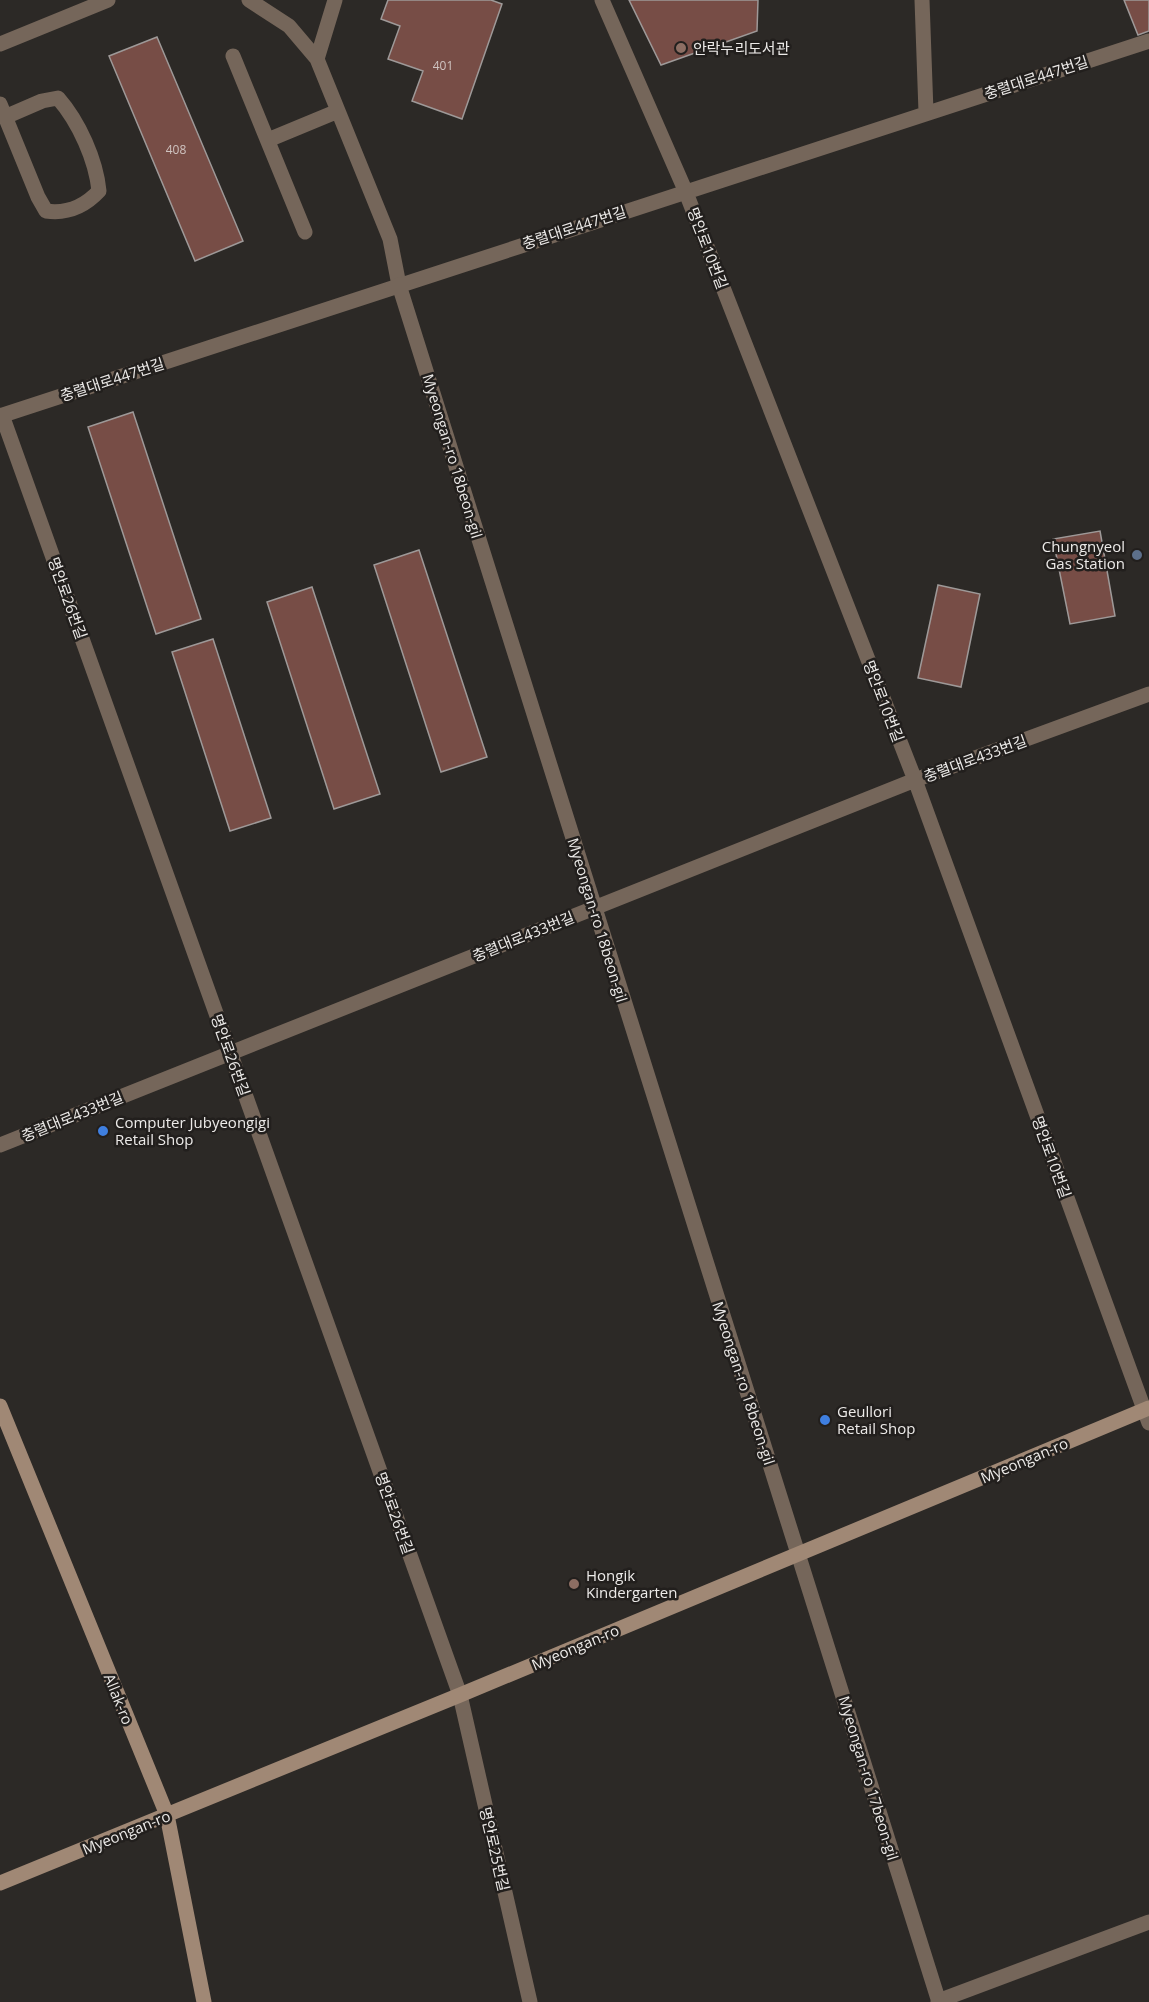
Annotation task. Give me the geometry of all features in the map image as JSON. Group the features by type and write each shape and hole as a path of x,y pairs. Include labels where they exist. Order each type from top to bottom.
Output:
{"main road":[{"name":"Allak-ro","path":"0,1406 167,1815 204,2002"},
{"name":"Myeongan-ro","path":"0,1883 798,1554 1147,1413"}],"street":[{"path":"0,44 108,0"},
{"name":"Myeongan-ro 18beon-gil","path":"249,0 289,26 317,59 390,239 399,285 798,1554"},
{"path":"317,59 335,0"},
{"name":"명안로10번길","path":"602,0 686,190 915,780 1147,1413"},
{"path":"922,0 926,112"},
{"name":"충렬대로447번길","path":"1,416 1149,40"},
{"path":"234,56 305,232"},
{"path":"58,98 70,112 97,174 99,191 89,202 60,213 46,211 3,111 58,98"},
{"path":"268,140 339,111"},
{"name":"명안로26번길","path":"1,416 460,1695"},
{"name":"충렬대로433번길","path":"0,1145 915,780 1149,694"},
{"name":"Myeongan-ro 17beon-gil","path":"798,1554 938,2001"},
{"name":"명안로25번길","path":"460,1695 530,2002"},
{"path":"938,2001 1149,1922"}],"building":[{"path":"388,0 491,0 502,4 462,119 412,101 423,71 388,59 400,26 381,19"},
{"name":"안락누리도서관","path":"629,0 758,0 757,31 661,65"},
{"path":"1124,0 1149,0 1149,31 1138,35"},
{"path":"157,37 243,241 195,261 109,56"},
{"path":"133,412 201,619 156,634 88,427"},
{"path":"1100,531 1115,616 1070,624 1053,539"},
{"path":"419,550 487,757 441,772 374,565"},
{"path":"938,585 980,594 961,687 918,678"},
{"path":"312,587 380,794 334,809 267,602"},
{"path":"213,639 271,818 230,831 172,652"}],"place":[{"name":"안락누리도서관","path":"681,48"},
{"name":"Chungnyeol Gas Station","path":"1137,555"},
{"name":"Computer Jubyeongigi Retail Shop","path":"103,1131"},
{"name":"Geullori Retail Shop","path":"825,1420"},
{"name":"Hongik Kindergarten","path":"574,1584"}]}
